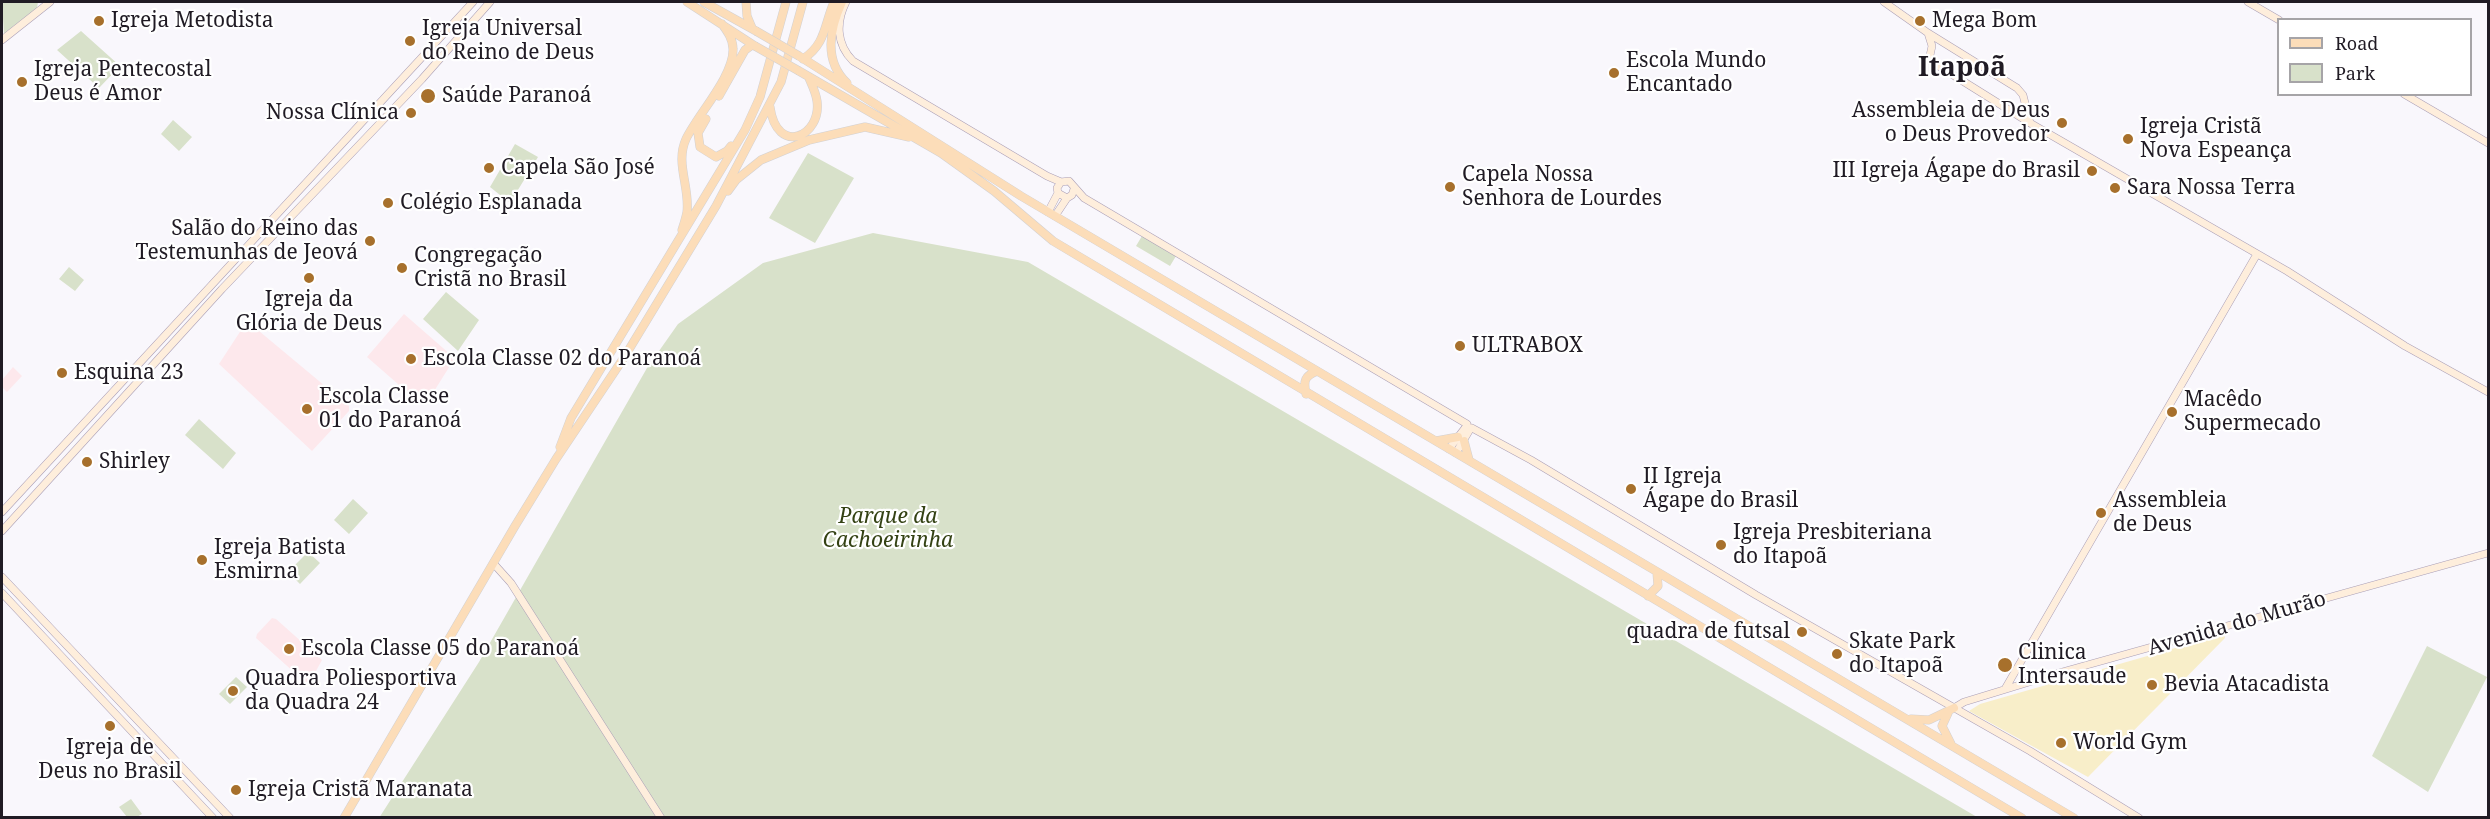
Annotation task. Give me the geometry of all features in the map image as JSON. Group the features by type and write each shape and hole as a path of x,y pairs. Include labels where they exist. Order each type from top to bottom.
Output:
{"main road":[{"path":"687,2 754,46 918,139 973,175 1053,241 1306,394 2022,818"},
{"path":"704,2 818,68 1051,214 2074,818"},
{"path":"746,2 745,8 754,30"},
{"path":"556,459 572,418 745,130 760,97 786,2"},
{"path":"344,818 556,459 625,356 716,206 781,82 802,2"},
{"path":"801,58 815,51 820,45 834,2"},
{"path":"842,2 831,35 832,61 840,76 861,96"},
{"path":"678,243 687,213 682,159 686,139 718,87 731,60 733,48 730,37 722,24"},
{"path":"745,130 727,151 716,157 706,153 698,141 698,133 745,50 754,46"},
{"path":"770,106 772,121 778,132 789,137 801,135 811,126 817,110 817,100 809,78"},
{"path":"716,206 736,180 761,160 809,140 865,127 918,139"},
{"path":"1306,394 1304,380 1317,371"},
{"path":"1436,441 1461,439 1470,461"},
{"path":"1648,596 1658,586 1657,573"},
{"path":"1906,718 1929,720 1951,710"},
{"path":"1951,710 1942,726 1952,746"}],"street":[{"path":"2,40 50,2"},
{"path":"2,512 473,2"},
{"path":"2,531 222,289 348,158 490,2"},
{"path":"846,2 840,16 839,39 843,52 853,61 1047,176 1059,188 1084,198 1447,410 1468,428 1492,437 1951,710 2020,745 2139,818"},
{"path":"1884,2 1928,33 2017,88 2023,95 2030,123"},
{"path":"2248,2 2277,19"},
{"path":"1928,33 1932,46 1929,60 2030,123 2257,254 2406,346 2488,392"},
{"path":"1932,46 1940,40"},
{"path":"2407,96 2488,143"},
{"path":"2010,111 2018,110 2025,103"},
{"path":"362,122 362,132 372,132"},
{"path":"346,139 356,138 357,148"},
{"path":"1051,214 1059,188 1068,182 1071,194"},
{"path":"1051,214 1071,194"},
{"path":"2005,689 2257,254"},
{"path":"185,313 188,322 192,322"},
{"path":"173,327 179,328 181,334"},
{"path":"109,396 112,404 116,404"},
{"path":"80,428 86,432 85,439"},
{"path":"1453,451 1468,428"},
{"name":"Avenida do Murão","path":"1951,710 1964,702 2005,689 2488,554"},
{"path":"494,564 511,583 662,818"},
{"path":"2,577 230,818"},
{"path":"2,593 213,818"},
{"path":"28,621 32,624 37,622 37,615"},
{"path":"40,634 39,628 47,626"},
{"path":"146,747 151,749 155,746 154,739"},
{"path":"157,759 159,752 165,751"}],"shaded area":[{"name":"Escola Classe 02 do Paranoá","path":"404,314 451,355 453,361 426,404 422,405 367,357"},
{"path":"247,321 349,406 349,411 312,451 219,364"},
{"path":"13,367 22,376 7,392 2,387 2,380"},
{"name":"Escola Classe 05 do Paranoá","path":"272,618 276,619 322,660 310,682 306,683 256,638"}],"green space":[{"path":"2,2 38,2 37,8 4,35"},
{"path":"81,31 120,66 99,88 57,50"},
{"path":"173,120 192,137 179,151 161,134"},
{"path":"515,144 538,157 510,203 490,187"},
{"path":"808,153 854,178 815,243 769,218"},
{"name":"Parque da Cachoeirinha","path":"873,233 1028,262 1977,817 379,818 479,662 647,368 678,324 763,263"},
{"path":"1142,236 1176,256 1170,266 1136,246"},
{"path":"69,267 84,280 75,291 59,279"},
{"path":"446,292 479,320 458,351 423,319"},
{"path":"199,419 236,453 223,469 185,435"},
{"path":"353,499 368,513 349,534 334,520"},
{"path":"308,552 320,563 300,584 288,572"},
{"path":"2427,646 2487,677 2428,792 2372,756"},
{"name":"Quadra Poliesportiva da Quadra 24","path":"236,677 247,687 230,704 219,694"},
{"path":"131,799 142,814 137,817 127,817 119,807"}],"sand":[{"path":"2224,634 2225,638 2088,777 1969,711 1980,704"}],"place":[{"name":"Igreja Metodista","path":"99,21"},
{"name":"Mega Bom","path":"1920,21"},
{"name":"Igreja Universal do Reino de Deus","path":"410,41"},
{"name":"Escola Mundo Encantado","path":"1614,73"},
{"name":"Igreja Pentecostal Deus é Amor","path":"22,82"},
{"name":"Saúde Paranoá","path":"428,96"},
{"name":"Nossa Clínica","path":"411,113"},
{"name":"Assembleia de Deus o Deus Provedor","path":"2062,123"},
{"name":"Igreja Cristã Nova Espeança","path":"2128,139"},
{"name":"Capela São José","path":"489,168"},
{"name":"III Igreja Ágape do Brasil","path":"2092,171"},
{"name":"Capela Nossa Senhora de Lourdes","path":"1450,187"},
{"name":"Sara Nossa Terra","path":"2115,188"},
{"name":"Colégio Esplanada","path":"388,203"},
{"name":"Salão do Reino das Testemunhas de Jeová","path":"370,241"},
{"name":"Congregação Cristã no Brasil","path":"402,268"},
{"name":"Igreja da Glória de Deus","path":"309,278"},
{"name":"ULTRABOX","path":"1460,346"},
{"name":"Escola Classe 02 do Paranoá","path":"411,359"},
{"name":"Esquina 23","path":"62,373"},
{"name":"Escola Classe 01 do Paranoá","path":"307,409"},
{"name":"Macêdo Supermecado","path":"2172,412"},
{"name":"Shirley","path":"87,462"},
{"name":"II Igreja Ágape do Brasil","path":"1631,489"},
{"name":"Assembleia de Deus","path":"2101,513"},
{"name":"Igreja Presbiteriana do Itapoã","path":"1721,545"},
{"name":"Igreja Batista Esmirna","path":"202,560"},
{"name":"quadra de futsal","path":"1802,632"},
{"name":"Escola Classe 05 do Paranoá","path":"289,649"},
{"name":"Skate Park do Itapoã","path":"1837,654"},
{"name":"Clinica Intersaude","path":"2005,665"},
{"name":"Bevia Atacadista","path":"2152,685"},
{"name":"Quadra Poliesportiva da Quadra 24","path":"233,691"},
{"name":"Igreja de Deus no Brasil","path":"110,726"},
{"name":"World Gym","path":"2061,743"},
{"name":"Igreja Cristã Maranata","path":"236,790"}],"district":[{"name":"Itapoã","path":"1962,68"}]}
